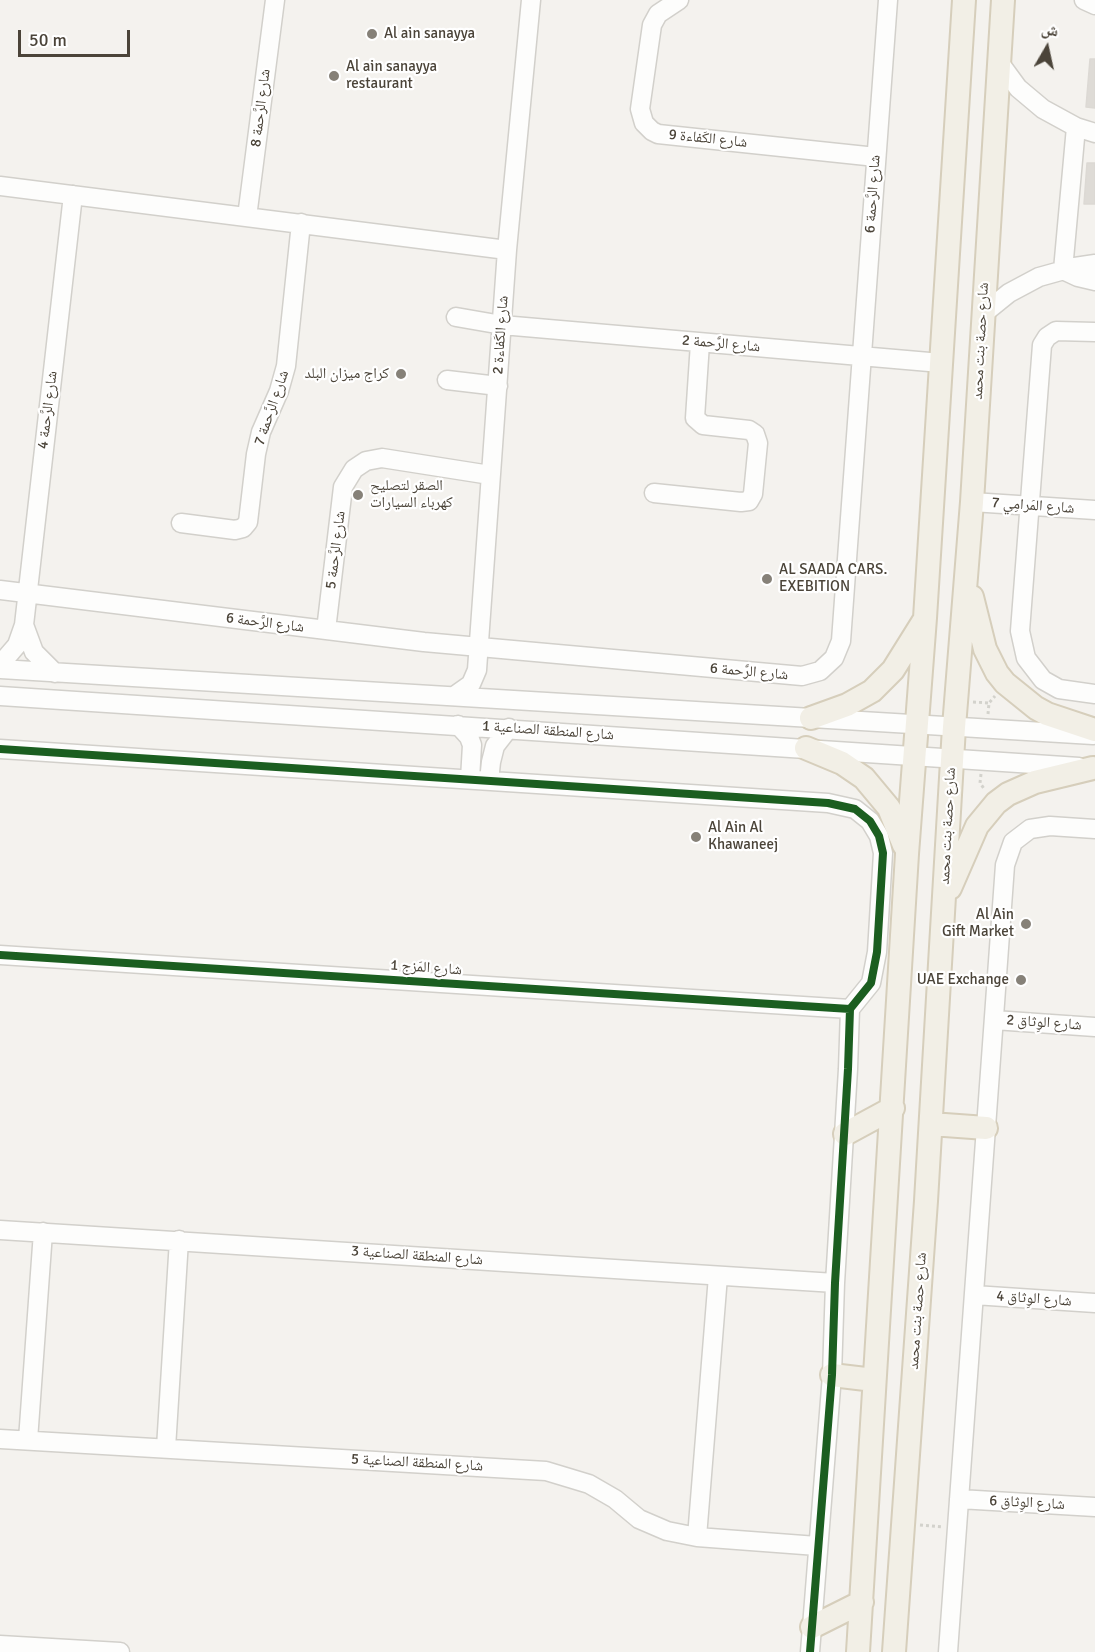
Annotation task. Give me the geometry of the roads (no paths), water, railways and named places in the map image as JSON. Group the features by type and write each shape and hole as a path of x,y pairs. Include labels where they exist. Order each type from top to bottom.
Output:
{"main road":[{"path":"858,1652 907,854 925,618 964,0"},
{"name":"شارع حصة بنت محمد","path":"894,1652 931,1124 954,727 972,502 1003,0"},
{"path":"967,567 981,637 1001,678 1014,692 1035,708 1095,730"},
{"path":"811,718 847,705 872,691 893,670 925,618"},
{"path":"806,748 842,763 873,786 892,814 907,854"},
{"path":"944,901 977,826 996,803 1008,794 1035,782 1094,768"},
{"path":"845,1134 893,1108"},
{"path":"931,1124 986,1128"},
{"path":"832,1376 874,1380"},
{"path":"812,1626 862,1602"}],"street":[{"name":"شارع الرَّحمة 8","path":"247,217 275,0"},
{"name":"شارع الكَفاءة 2","path":"477,670 507,250 531,0"},
{"name":"شارع الكَفاءة 9","path":"679,0 658,14 652,25 640,109 644,123 652,131 669,135 876,157"},
{"name":"شارع الرَّحمة 6","path":"0,590 326,630 802,676 828,666 841,641 888,0"},
{"path":"1084,0 1095,5"},
{"path":"999,62 1007,75 1030,99 1057,118 1095,133"},
{"path":"1063,270 1076,127"},
{"path":"0,186 507,250"},
{"name":"شارع الرَّحمة 4","path":"0,664 17,645 24,625 73,195"},
{"name":"شارع الرَّحمة 7","path":"181,523 235,530 243,528 248,522 259,443 283,381 286,366 302,224"},
{"path":"983,314 995,303 1024,285 1063,270 1095,264"},
{"path":"1063,270 1095,281"},
{"name":"شارع الرَّحمة 2","path":"456,317 502,324 700,343 940,363"},
{"path":"1095,332 1056,331 1047,337 1042,345 1020,631 1023,650 1030,666 1050,685 1067,691 1095,694"},
{"path":"654,493 741,502 748,501 753,494 758,443 755,434 749,430 703,426 695,418 700,343"},
{"path":"447,380 498,386"},
{"name":"شارع الرَّحمة 5","path":"326,630 343,487 354,469 366,461 382,458 490,475"},
{"name":"شارع المَرامِي 7","path":"972,502 1095,510"},
{"name":"شارع الرَّحمة 4","path":"24,625 34,652 55,673"},
{"name":"شارع المنطقة الصناعية 1","path":"0,669 1095,735"},
{"path":"454,696 471,684 477,670"},
{"path":"477,670 485,686 497,699"},
{"path":"288,714 313,706 320,688"},
{"name":"شارع المنطقة الصناعية 1","path":"0,696 1094,768"},
{"path":"459,725 469,737 472,745 470,779"},
{"path":"489,781 495,746 509,728"},
{"path":"0,749 828,802 846,806 863,814 875,828 882,844 878,941 876,965 871,984 850,1009 832,1376 810,1652"},
{"path":"948,1652 1005,865 1009,849 1019,836 1030,829 1043,826 1095,829"},
{"name":"شارع المَزج 1","path":"0,955 850,1009"},
{"name":"شارع الوِثاق 2","path":"994,1020 1095,1027"},
{"name":"شارع المنطقة الصناعية 3","path":"0,1230 835,1283"},
{"path":"28,1440 43,1232"},
{"path":"166,1448 179,1240"},
{"path":"697,1537 718,1276"},
{"name":"شارع الوِثاق 4","path":"974,1295 1095,1303"},
{"name":"شارع المنطقة الصناعية 5","path":"0,1439 546,1471 589,1484 615,1499 639,1519 652,1526 681,1535 817,1546"},
{"name":"شارع الوِثاق 6","path":"959,1499 1095,1507"},
{"path":"0,1645 28,1649 120,1652"}],"place":[{"name":"Al ain sanayya","path":"372,34"},
{"name":"Al ain sanayya restaurant","path":"334,76"},
{"name":"كراج ميزان البلد","path":"401,374"},
{"name":"الصقر لتصليح كهرباء السيارات","path":"358,495"},
{"name":"AL SAADA CARS. EXEBITION","path":"767,579"},
{"name":"Al Ain Al Khawaneej","path":"696,837"},
{"name":"Al Ain Gift Market","path":"1026,924"},
{"name":"UAE Exchange","path":"1021,980"}]}
